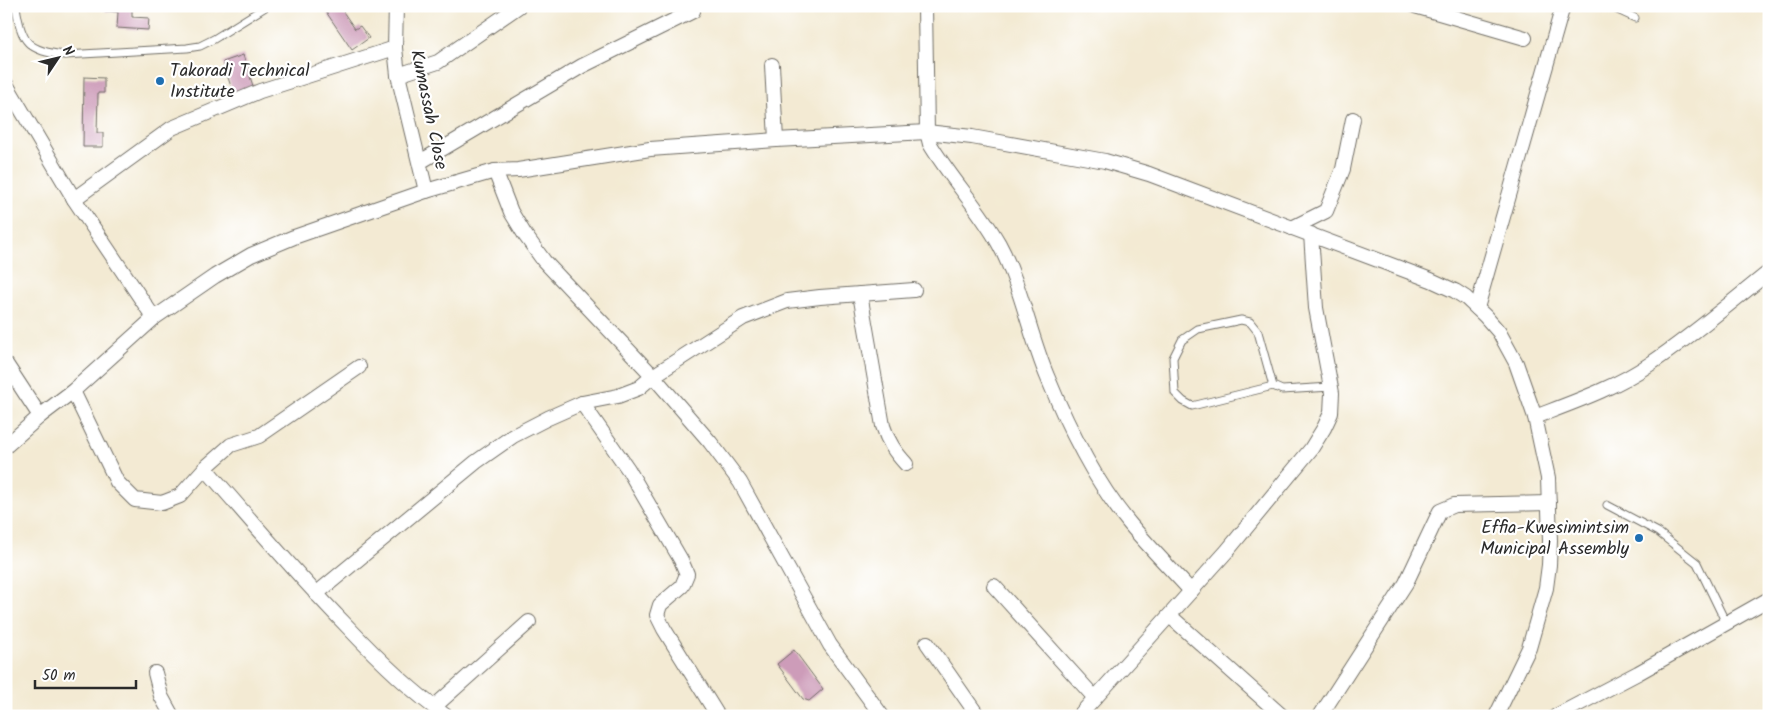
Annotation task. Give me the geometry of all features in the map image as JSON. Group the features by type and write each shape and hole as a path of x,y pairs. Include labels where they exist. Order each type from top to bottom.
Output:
{"street":[{"path":"398,75 438,62 519,6"},
{"path":"925,6 927,132 930,144 983,217 1000,245 1059,405 1082,451 1106,491 1129,523 1191,591"},
{"path":"1415,6 1526,38"},
{"path":"1477,308 1563,6"},
{"name":"Kumassah Close","path":"397,7 395,48 398,75 426,191"},
{"path":"420,162 582,66 693,11"},
{"path":"74,199 172,128 260,91 395,48"},
{"path":"772,65 776,140"},
{"path":"6,84 74,199 154,318"},
{"path":"1292,228 1326,211 1343,169 1353,119"},
{"path":"6,446 40,416 73,391 154,318 216,276 251,255 294,237 426,191 495,170 518,170 650,149 927,132 972,137 1126,166 1311,234 1455,291 1477,308 1499,332 1516,363 1535,417 1544,454 1549,503 1550,549 1546,588 1529,648 1496,716"},
{"path":"495,170 511,212 544,261 653,376 710,442 740,482 830,645 882,716"},
{"path":"1082,715 1095,698 1227,551 1311,449 1324,428 1331,413 1331,387 1316,308 1311,234"},
{"path":"1535,417 1605,389 1650,365 1769,272"},
{"path":"316,594 476,462 513,436 582,403 632,392 653,376 743,318 787,302 914,290"},
{"path":"860,294 883,426 887,440 906,464"},
{"path":"6,364 40,416"},
{"path":"73,391 117,482 135,500 162,503 180,496 205,468 231,445 259,436 359,367"},
{"path":"582,403 628,469 681,560 687,574 682,586 660,605 657,614 664,629 718,716"},
{"path":"205,468 316,594 363,643 446,716"},
{"path":"1320,716 1406,583 1440,511 1454,505 1549,503"},
{"path":"994,586 1095,698"},
{"path":"1556,716 1638,673 1769,599"},
{"path":"1170,616 1282,716"},
{"path":"434,707 528,622"},
{"path":"927,643 978,716"},
{"path":"155,673 161,696 172,716"}],"lane":[{"path":"16,6 23,38 33,48 47,54 65,55 200,46 267,6"},
{"path":"1609,6 1635,18"},
{"path":"1273,386 1258,332 1250,322 1241,320 1198,329 1182,340 1173,358 1176,393 1183,401 1192,406 1273,386 1282,390 1331,387"},
{"path":"1607,505 1658,532 1697,563 1726,623"}],"building":[{"path":"106,6 132,6 132,17 149,18 148,30 117,28 118,12 105,11"},
{"path":"322,6 339,6 355,29 360,26 369,38 352,50"},
{"path":"243,55 254,89 234,96 223,62"},
{"path":"84,77 104,78 104,93 98,93 97,133 103,133 103,147 83,147"},
{"path":"794,650 823,689 809,701 803,699 777,664"}],"place":[{"name":"Takoradi Technical Institute","path":"160,81"},
{"name":"Effia-Kwesimintsim Municipal Assembly","path":"1639,538"}]}
